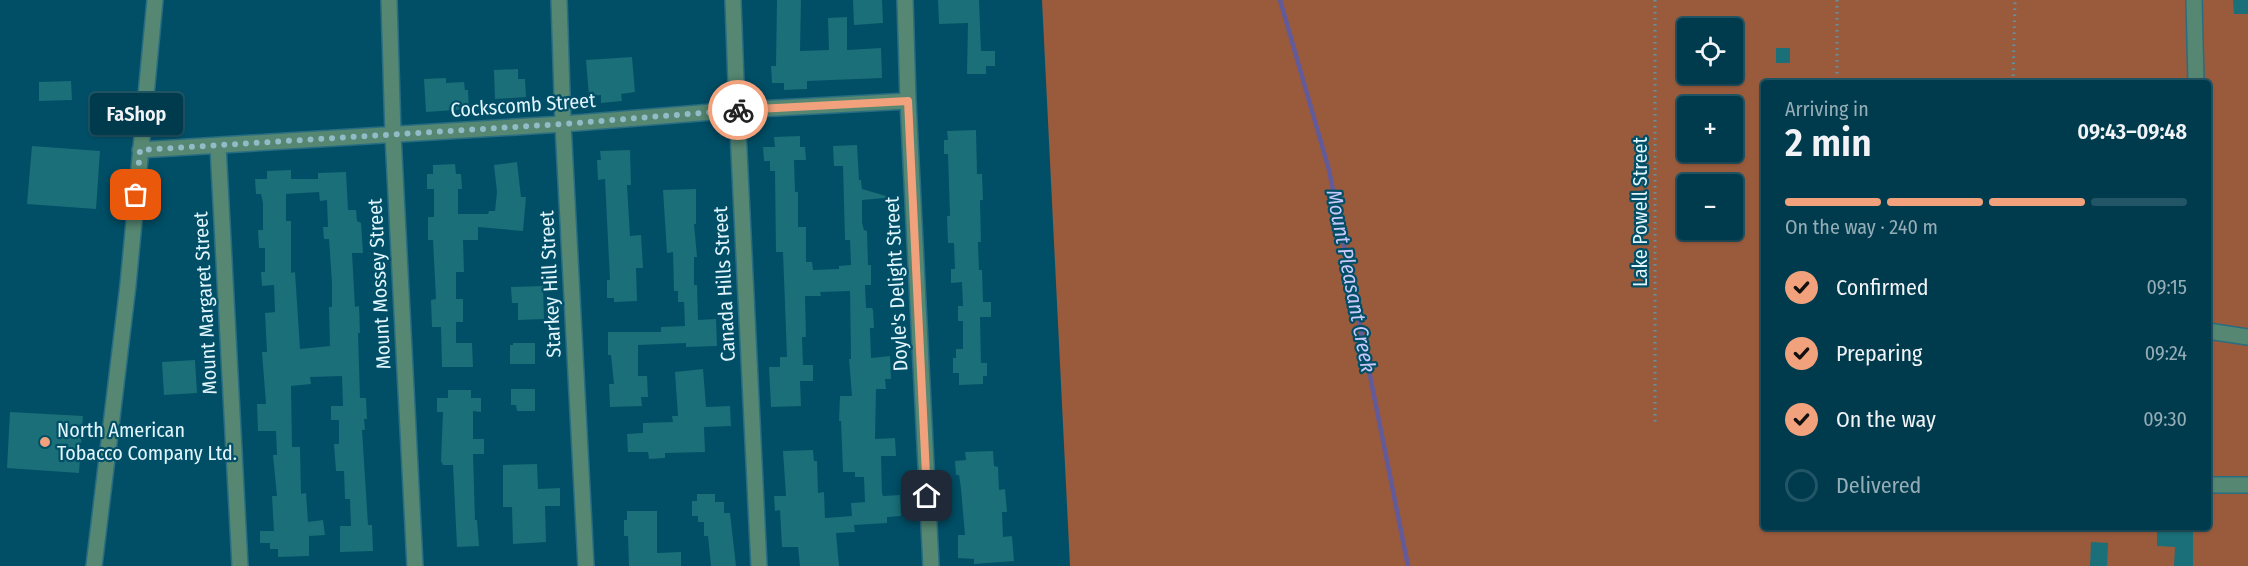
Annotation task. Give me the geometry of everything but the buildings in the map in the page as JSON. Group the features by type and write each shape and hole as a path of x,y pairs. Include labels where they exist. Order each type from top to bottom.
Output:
{"street":[{"path":"94,566 128,285 155,0"},
{"name":"Mount Mossey Street","path":"389,0 393,135 415,566"},
{"name":"Starkey Hill Street","path":"559,0 563,124 586,566"},
{"name":"Canada Hills Street","path":"733,0 736,110 759,566"},
{"name":"Doyle's Delight Street","path":"905,0 931,566"},
{"path":"2194,0 2196,80"},
{"name":"Cockscomb Street","path":"140,150 563,124 736,110 908,101"},
{"name":"Mount Margaret Street","path":"218,146 240,566"},
{"path":"2211,332 2248,337"},
{"path":"2211,485 2248,484"}],"path":[{"name":"Lake Powell Street","path":"1655,0 1655,424"},
{"path":"1837,0 1837,80"},
{"path":"2013,80 2014,0"}],"shaded area":[{"path":"1042,0 2248,0 2248,566 1070,566"}],"waterway":[{"name":"Mount Pleasant Creek","path":"1280,0 1329,170 1408,566"}],"way so far":[{"path":"136,195 140,150 563,124 738,110"}],"place":[{"name":"FaShop","path":"136,195"},
{"name":"North American Tobacco Company Ltd.","path":"45,442"}],"route":[{"path":"738,110 908,101 927,496"}]}
